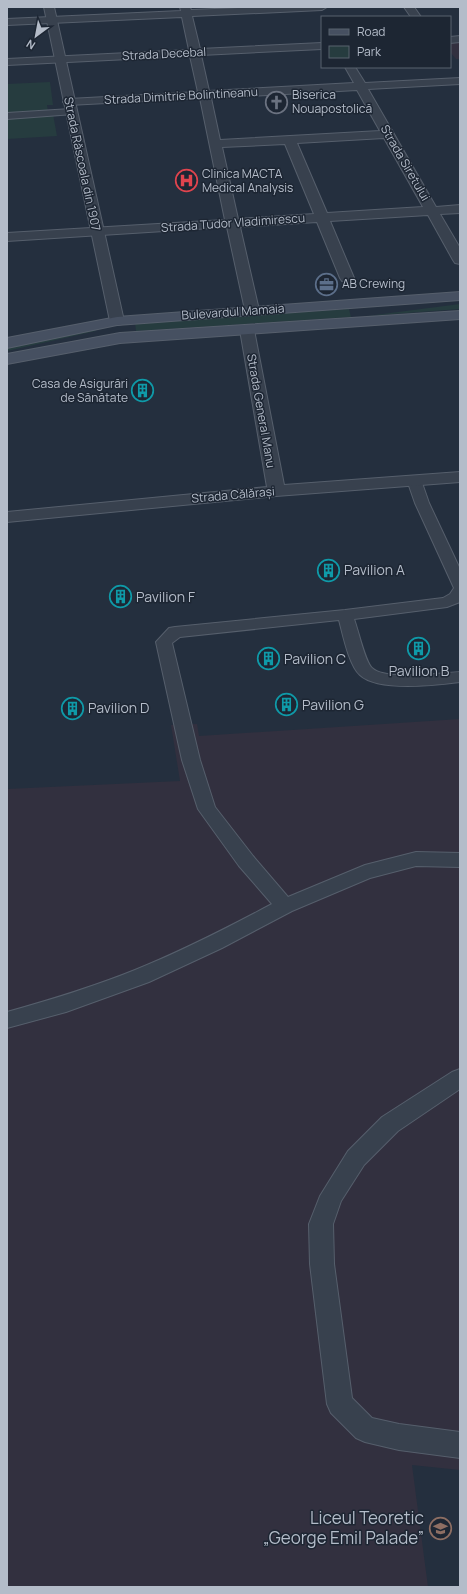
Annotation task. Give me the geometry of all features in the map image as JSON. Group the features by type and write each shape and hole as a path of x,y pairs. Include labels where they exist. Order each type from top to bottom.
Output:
{"main road":[{"name":"Bulevardul Mamaia","path":"7,343 117,321 460,296"},
{"path":"362,322 361,314 369,312 460,300"},
{"name":"Bulevardul Mamaia","path":"7,360 120,338 460,315"},
{"path":"117,321 120,338"}],"street":[{"name":"Strada Răscoala din 1907","path":"49,7 117,321"},
{"path":"316,7 321,16"},
{"path":"7,22 186,10 322,7"},
{"path":"409,7 415,16"},
{"path":"186,10 252,310"},
{"name":"Strada Decebal","path":"7,62 321,46"},
{"name":"Strada Siretului","path":"351,68 460,260"},
{"path":"453,70 460,80"},
{"name":"Strada Dimitrie Bolintineanu","path":"70,107 204,95 460,80"},
{"path":"215,144 388,134"},
{"path":"289,140 347,278"},
{"name":"Strada Tudor Vladimirescu","path":"7,237 460,209"},
{"name":"Strada General Manu","path":"247,330 276,491"},
{"name":"Strada Călărași","path":"7,517 276,491 460,477"}],"lane":[{"path":"7,116 70,107"},
{"path":"414,480 422,503 460,586"},
{"path":"285,906 246,861 207,808 191,760 164,642 175,632 345,615 447,602 458,597 460,590"},
{"path":"345,615 365,672 378,678 403,680 460,677"},
{"path":"7,1020 66,1004 142,976 215,943 285,906 365,872 416,859 460,860"},
{"path":"460,1078 390,1124 356,1158 331,1196 321,1224 322,1264 340,1404 365,1428 399,1438 460,1445"}],"shaded area":[{"path":"460,41 460,59 456,59 451,53 451,42"},
{"path":"460,719 460,1470 412,1465 428,1587 7,1587 7,789 180,781 171,725 197,724 199,736"}],"green space":[{"path":"50,82 53,105 47,105 48,112 7,114 7,84"},
{"path":"53,114 57,136 7,139 7,116"},
{"path":"460,304 460,309 367,316"},
{"path":"349,309 351,317 136,331 135,323"},
{"path":"95,329 96,331 7,351 7,347"}],"place":[{"name":"Biserica Nouapostolică","path":"276,102"},
{"name":"Clinica MACTA Medical Analysis","path":"186,181"},
{"name":"AB Crewing","path":"327,284"},
{"name":"Casa de Asigurări de Sănătate","path":"143,391"},
{"name":"Pavilion A","path":"328,570"},
{"name":"Pavilion F","path":"121,597"},
{"name":"Pavilion B","path":"419,649"},
{"name":"Pavilion C","path":"268,659"},
{"name":"Pavilion G","path":"287,705"},
{"name":"Pavilion D","path":"72,708"},
{"name":"Liceul Teoretic „George Emil Palade”","path":"440,1528"}]}
